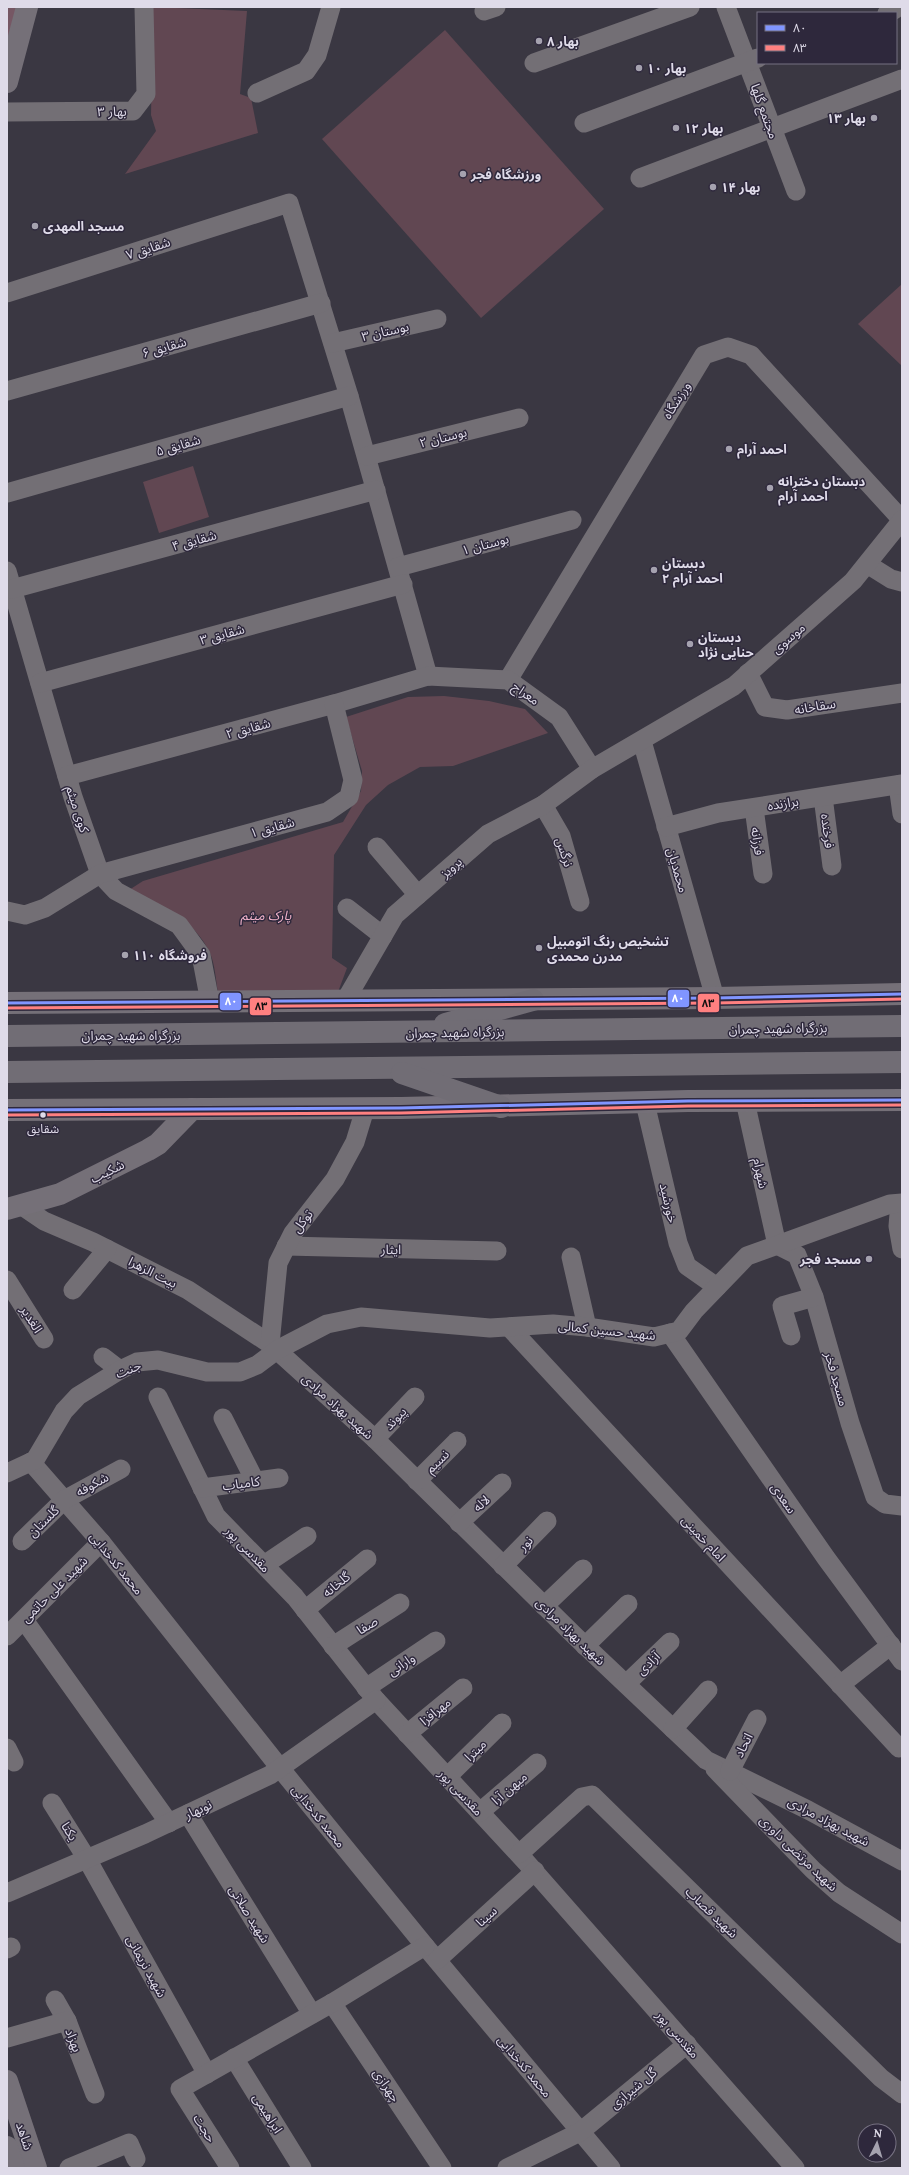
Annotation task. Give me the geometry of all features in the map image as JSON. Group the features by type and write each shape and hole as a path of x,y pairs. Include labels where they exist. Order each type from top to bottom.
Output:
{"highway":[{"path":"415,1032 533,1000"},
{"name":"بزرگراه شهید چمران","path":"7,1036 902,1026"},
{"path":"7,1072 902,1062"},
{"path":"388,1068 501,1107"}],"main road":[{"path":"7,82 27,7"},
{"path":"7,1003 533,1000 902,994"},
{"path":"7,1110 501,1107 745,1101 902,1100"},
{"name":"شکیب","path":"15,1207 60,1194 158,1144 192,1110"},
{"name":"شاهد","path":"7,2081 36,2168"},
{"name":"شاهد","path":"7,2147 14,2168"}],"street":[{"name":"بهار ۳","path":"7,112 133,111 146,94 144,7"},
{"path":"257,93 306,71 317,55 331,7"},
{"path":"534,63 645,14 690,7"},
{"name":"مجتمع گلها","path":"726,7 752,60 772,130 796,191"},
{"path":"584,123 752,60"},
{"path":"640,178 772,130 902,79"},
{"name":"شقایق ۷","path":"7,294 289,203 322,303"},
{"path":"322,303 401,576 428,676"},
{"name":"شقایق ۶","path":"7,391 322,303"},
{"name":"بوستان ۳","path":"333,344 437,319"},
{"name":"ورزشگاه","path":"508,680 704,355 728,347 751,355 902,520"},
{"name":"شقایق ۵","path":"7,493 349,396"},
{"name":"بوستان ۲","path":"366,456 519,418"},
{"name":"شقایق ۴","path":"12,589 376,490"},
{"name":"بوستان ۱","path":"401,576 572,520"},
{"name":"موسوی","path":"592,769 734,686 853,581 902,520"},
{"path":"867,564 891,579 902,582"},
{"name":"کوی میثم","path":"7,570 67,776 100,874 116,891 179,925 200,956 210,1002"},
{"name":"شقایق ۳","path":"40,683 401,576"},
{"name":"سقاخانه","path":"748,673 764,707 787,710 902,693"},
{"name":"معراج","path":"428,676 508,680 559,717 592,769"},
{"name":"شقایق ۲","path":"67,776 334,704 428,676"},
{"name":"شقایق ۱","path":"100,874 327,812 349,797 353,780 334,704"},
{"name":"محمدیان","path":"642,741 715,998"},
{"name":"پرویز","path":"345,1001 395,915 488,834 543,805 592,769"},
{"path":"900,785 902,814"},
{"name":"برازنده","path":"666,827 718,813 900,785"},
{"name":"فرخنده","path":"823,797 832,866"},
{"name":"نرگس","path":"543,805 561,836 580,902"},
{"name":"فرزانه","path":"754,808 763,874"},
{"path":"377,847 418,895"},
{"path":"7,910 25,915 45,908 100,874"},
{"path":"347,908 383,936"},
{"name":"شهرام","path":"745,1101 777,1245"},
{"name":"خورشید","path":"645,1103 678,1243 687,1266 717,1287"},
{"name":"توکل","path":"273,1347 278,1263 293,1233 335,1179 355,1142 365,1108"},
{"name":"شهید حسین کمالی","path":"273,1347 327,1324 361,1316 490,1328 553,1324 588,1327 654,1337 679,1331 717,1287 747,1256 890,1204 902,1203"},
{"name":"بیت الزهرا","path":"15,1207 106,1249 188,1290 273,1347"},
{"path":"902,1212 899,1214 898,1226 902,1249"},
{"name":"مسجد فخر","path":"777,1245 796,1255 814,1297 850,1423 875,1498 885,1504 902,1506"},
{"name":"ایثار","path":"286,1246 497,1251"},
{"path":"73,1290 106,1249"},
{"path":"572,1257 588,1327"},
{"name":"الغدیر","path":"7,1280 44,1339"},
{"path":"791,1336 782,1306 814,1297"},
{"name":"امام خمینی","path":"509,1327 900,1748"},
{"name":"سعدی","path":"670,1333 826,1558 902,1661"},
{"name":"جنت","path":"33,1461 64,1411 78,1396 120,1370 137,1362 158,1360 207,1372 240,1372 257,1365 273,1347"},
{"name":"شهید بهزاد مرادی","path":"273,1347 375,1439 585,1646 706,1760 808,1810 902,1860"},
{"path":"103,1357 120,1370"},
{"name":"مقدسی پور","path":"158,1397 216,1516 305,1610 371,1694 535,1871 795,2168"},
{"name":"پیوند","path":"375,1439 415,1397"},
{"path":"223,1418 255,1481"},
{"name":"نسیم","path":"417,1481 456,1441"},
{"path":"9,1469 33,1461"},
{"name":"محمد کدخدایی","path":"33,1461 64,1500 101,1542 280,1768 431,1953 611,2168"},
{"name":"شکوفه","path":"64,1500 121,1469"},
{"name":"کامیاب","path":"202,1488 279,1478"},
{"name":"لاله","path":"459,1523 502,1483"},
{"name":"گلستان","path":"22,1541 64,1500"},
{"name":"نور","path":"503,1566 547,1521"},
{"path":"264,1565 307,1536"},
{"name":"شهید علی حاتمی","path":"7,1636 101,1542"},
{"name":"گلخانه","path":"305,1610 367,1559"},
{"path":"544,1606 583,1569"},
{"name":"صفا","path":"333,1646 400,1603"},
{"path":"585,1646 628,1604"},
{"path":"24,1620 168,1823"},
{"name":"وارانی","path":"371,1694 436,1641"},
{"name":"آزادی","path":"626,1684 670,1642"},
{"path":"840,1684 891,1645"},
{"name":"مهرافزا","path":"407,1734 463,1688"},
{"path":"673,1729 708,1690"},
{"name":"نوبهار","path":"7,1893 168,1823 270,1775 371,1694"},
{"name":"اتحاد","path":"730,1772 757,1719"},
{"name":"میترا","path":"447,1777 502,1723"},
{"name":"شهید مرتضی داوری","path":"706,1760 813,1870 840,1892 902,1934"},
{"name":"میهن آرا","path":"480,1812 537,1763"},
{"name":"شهید قصاب","path":"519,1854 582,1797 592,1795 881,2078 902,2094"},
{"name":"یکتا","path":"52,1803 88,1858"},
{"name":"شهید صلاتی","path":"188,1814 312,2014"},
{"name":"شهید نریمانی","path":"88,1858 207,2074"},
{"name":"سینا","path":"180,2089 332,2003 431,1953 535,1871"},
{"path":"55,2000 67,2021"},
{"name":"چهرازی","path":"332,2003 442,2168"},
{"name":"بهزاد","path":"7,2038 67,2021 95,2094"},
{"name":"گل شیرازی","path":"507,2168 580,2132 687,2044"},
{"name":"ابراهیمی","path":"234,2058 302,2168"},
{"name":"حجت","path":"180,2089 230,2168"},
{"path":"69,2168 129,2143 136,2159"}],"green space":[{"path":"153,7 247,11 240,94 251,98 258,133 125,174 156,131 151,115"},
{"name":"ورزشگاه فجر","path":"445,30 604,209 481,318 322,139"},
{"path":"902,284 902,366 858,324"},
{"path":"193,466 209,517 159,533 143,482"},
{"name":"پارک میثم","path":"444,696 489,701 525,709 548,733 453,766 420,767 388,785 366,805 334,855 332,958 347,968 338,992 218,993 212,957 196,931 176,914 129,890 143,881 343,822 361,791 362,771 346,717 408,697"}],"shaded area":[{"path":"7,7 19,7 7,49"}],"transit line":[{"name":"۸۰","path":"7,1003 715,998 902,994"},
{"name":"۸۳","path":"7,1008 715,1003 902,999"},
{"name":"۸۰","path":"7,1110 401,1108 688,1101 902,1100"},
{"name":"۸۳","path":"7,1115 401,1113 688,1106 902,1105"}],"place":[{"name":"بهار ۸","path":"539,41"},
{"name":"بهار ۱۰","path":"639,68"},
{"name":"بهار ۱۳","path":"874,118"},
{"name":"بهار ۱۲","path":"676,128"},
{"name":"ورزشگاه فجر","path":"463,174"},
{"name":"بهار ۱۴","path":"713,187"},
{"name":"مسجد المهدی","path":"35,226"},
{"name":"احمد آرام","path":"729,449"},
{"name":"دبستان دخترانه احمد آرام","path":"770,488"},
{"name":"دبستان احمد آرام ۲","path":"654,570"},
{"name":"دبستان حنایی نژاد","path":"690,644"},
{"name":"تشخیص رنگ اتومبیل مدرن محمدی","path":"539,948"},
{"name":"فروشگاه ۱۱۰","path":"125,955"},
{"name":"شقایق","path":"43,1115"},
{"name":"مسجد فجر","path":"869,1259"}]}
